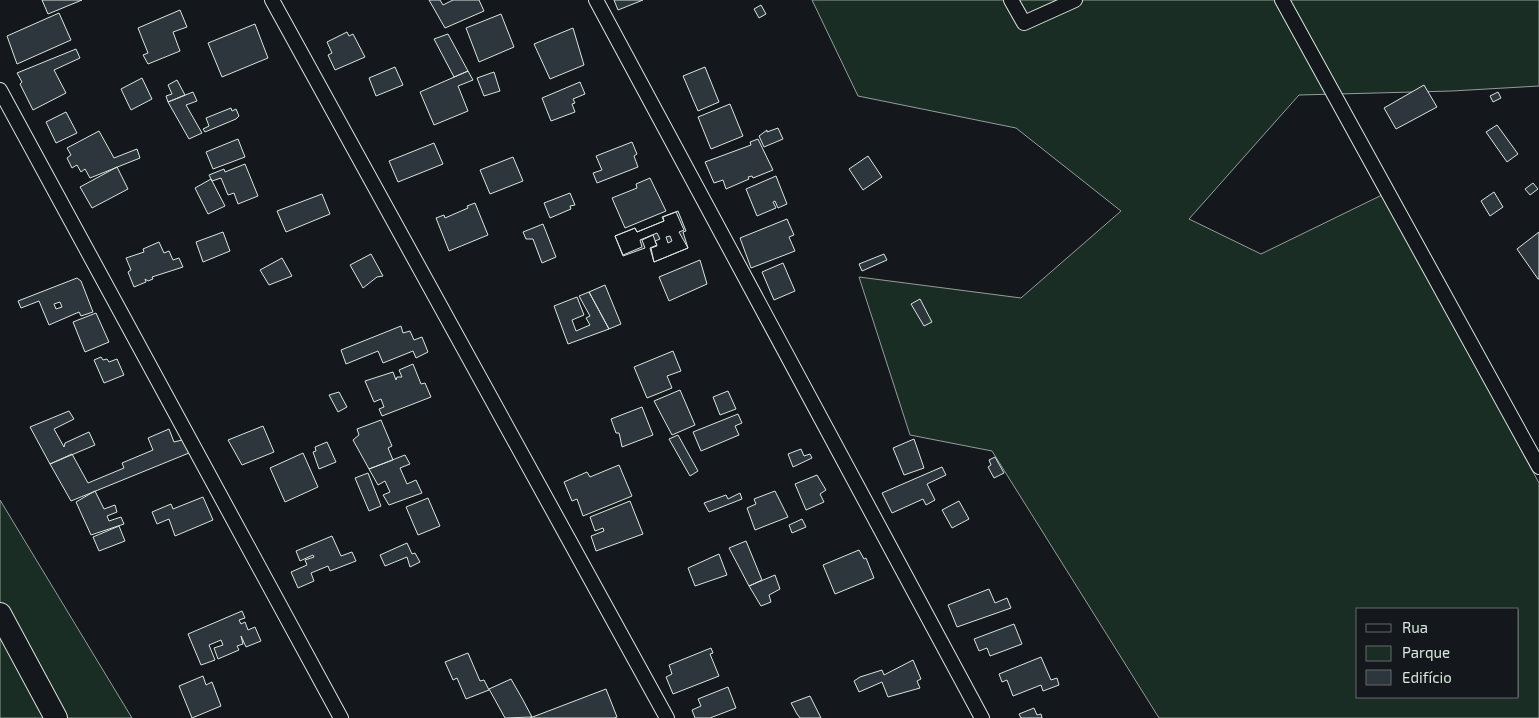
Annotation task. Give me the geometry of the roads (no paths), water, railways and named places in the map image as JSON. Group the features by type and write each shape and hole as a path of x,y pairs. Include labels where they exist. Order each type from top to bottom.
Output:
{"main road":[{"path":"0,614 56,718"}],"street":[{"path":"272,0 667,718"},
{"path":"596,0 982,718"},
{"path":"1011,0 1024,23 1075,0"},
{"path":"1282,0 1539,467"},
{"path":"0,90 341,718"}]}
